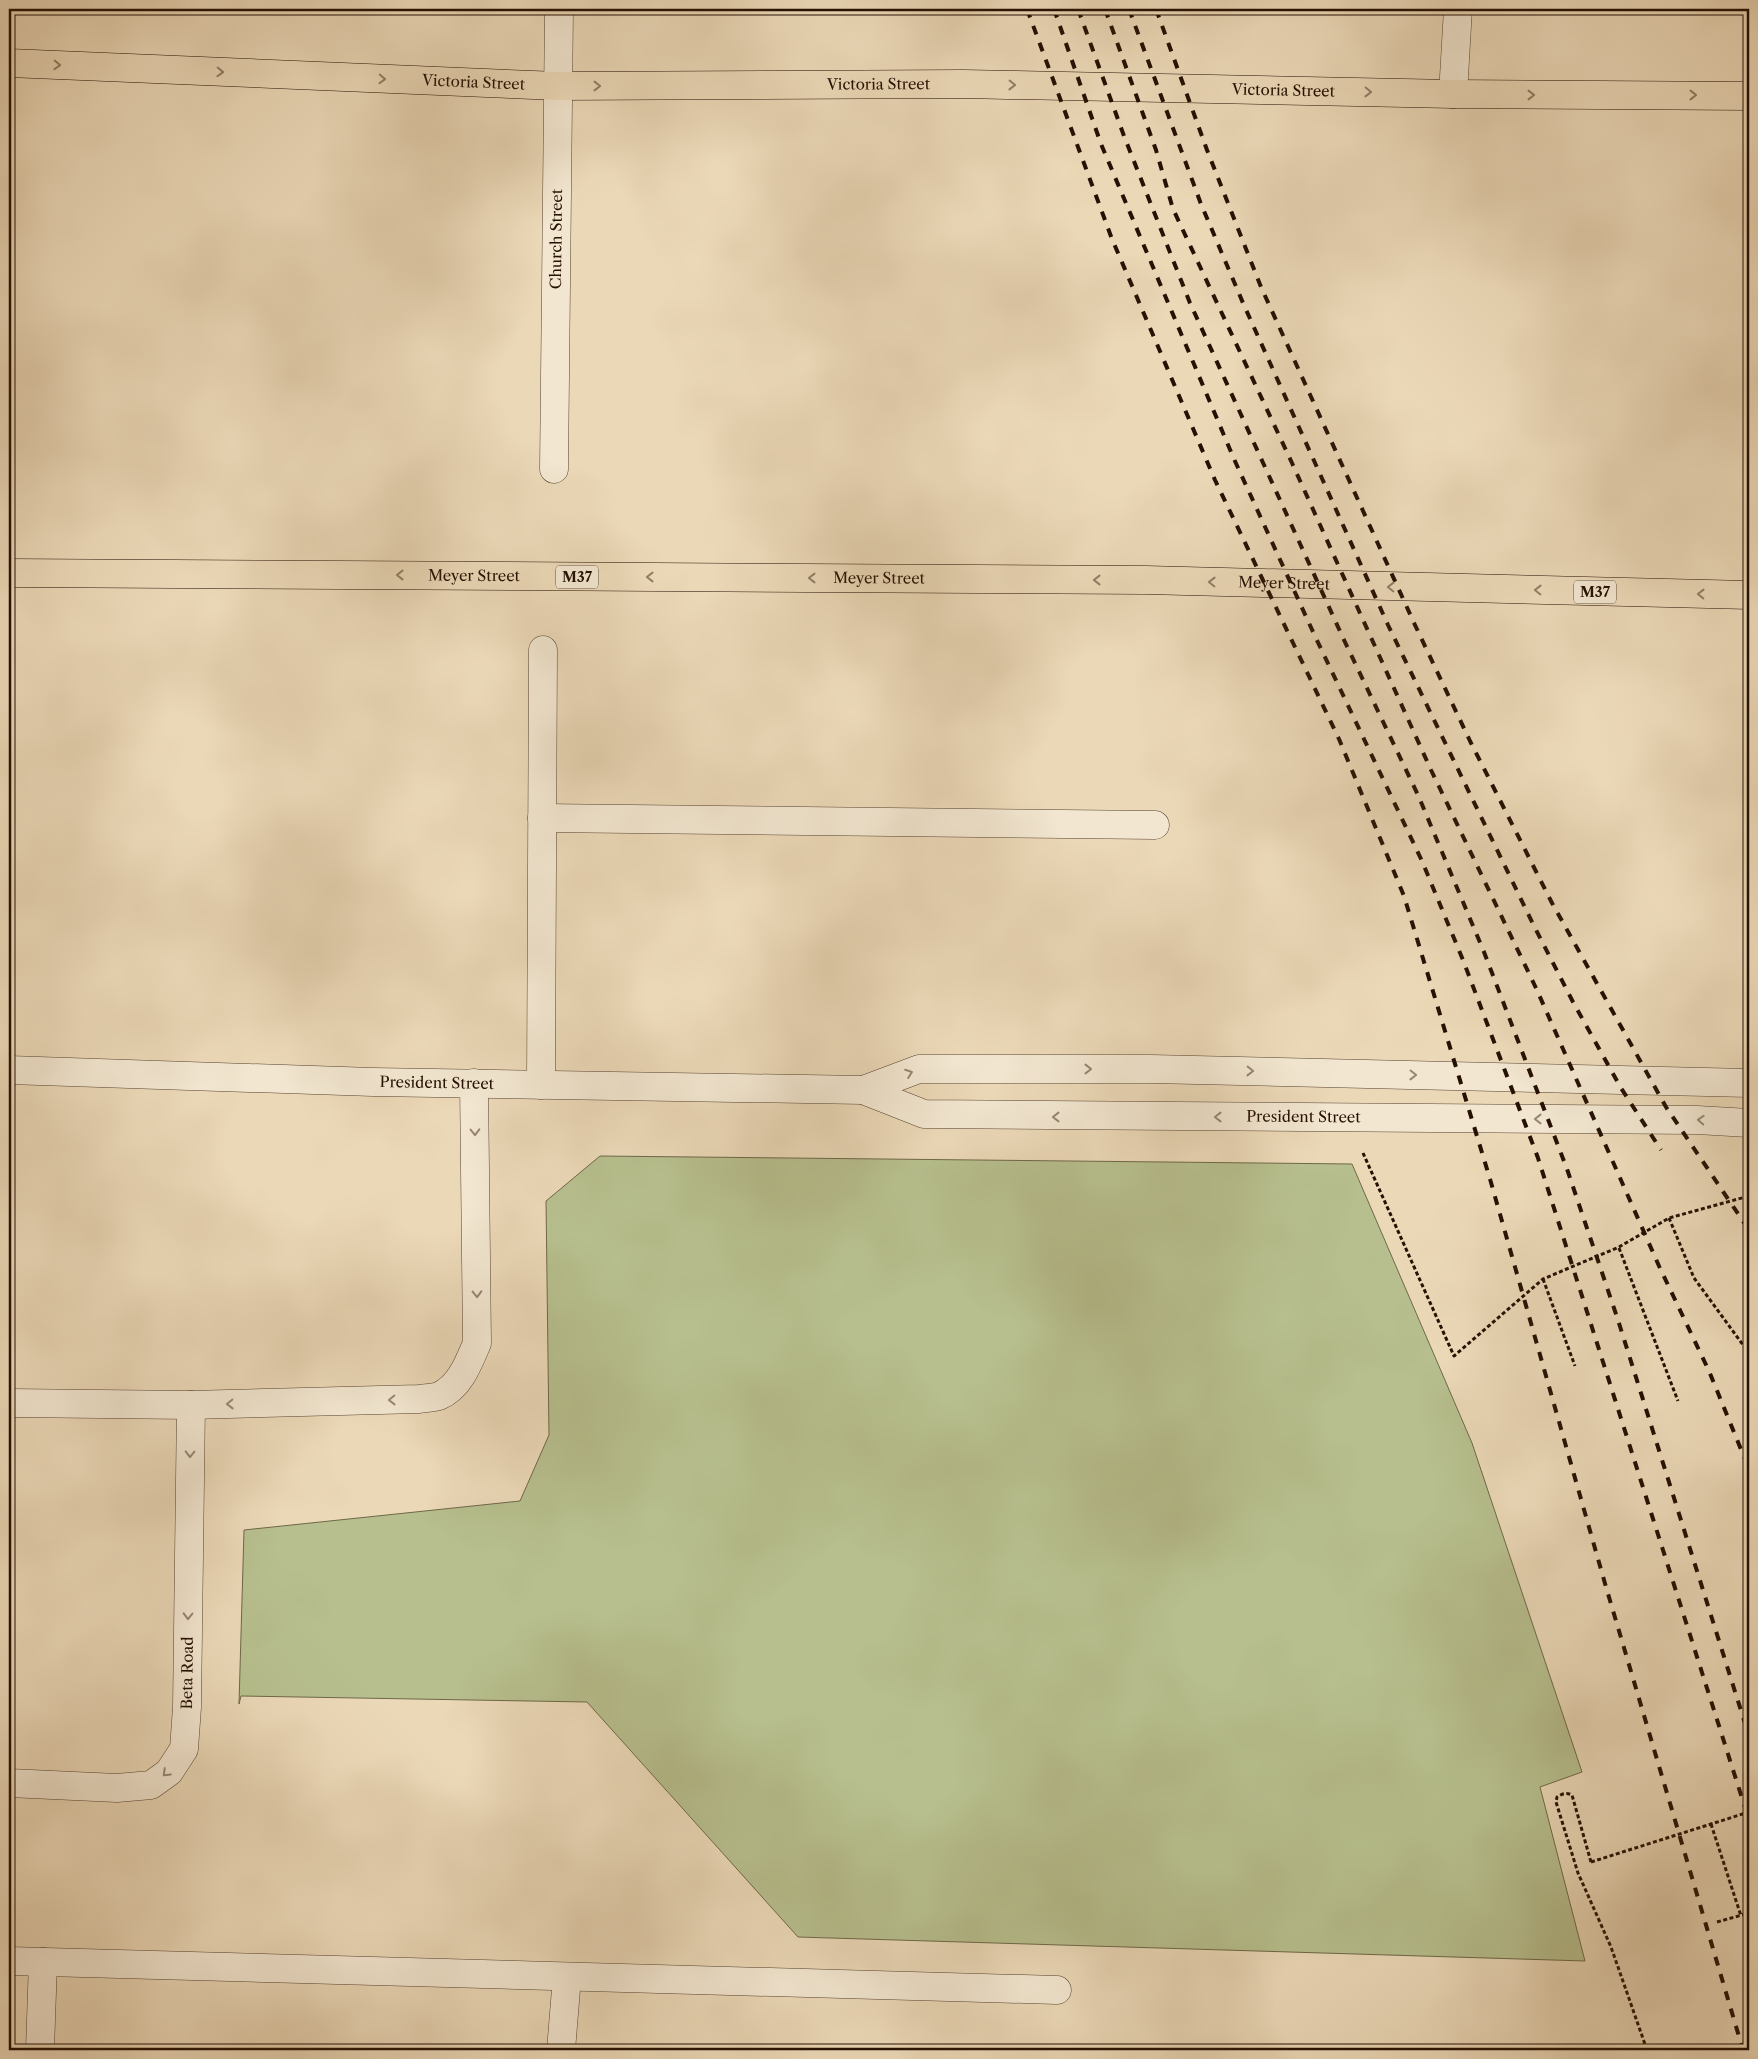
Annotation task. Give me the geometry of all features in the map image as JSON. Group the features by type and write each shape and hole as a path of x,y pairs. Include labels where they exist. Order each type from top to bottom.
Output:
{"main road":[{"name":"Victoria Street","path":"9,63 558,86 963,84 1453,94 1749,96"},
{"name":"Meyer Street","path":"9,573 1146,580 1749,595"}],"street":[{"name":"Church Street","path":"554,469 559,9"},
{"path":"1453,94 1458,9"},
{"path":"541,1085 543,650"},
{"path":"542,818 1155,825"},
{"name":"President Street","path":"863,1090 919,1069 1151,1069 1749,1083"},
{"name":"President Street","path":"9,1070 373,1082 863,1090 924,1114 1697,1120 1749,1123"},
{"path":"9,1403 191,1405 419,1399 439,1396 455,1385 467,1366 477,1343 474,1083"},
{"name":"Beta Road","path":"9,1783 117,1788 151,1785 168,1772 184,1749 187,1707 191,1405"},
{"path":"9,1961 1057,1990"},
{"path":"40,2050 43,1962"},
{"path":"562,2050 567,1977"}],"path":[{"path":"1354,1153 1364,1153 1454,1356 1543,1279 1618,1247 1669,1218 1749,1196"},
{"path":"1669,1218 1694,1278 1743,1345"},
{"path":"1618,1247 1678,1401"},
{"path":"1543,1279 1575,1366"},
{"path":"1647,2050 1611,1947 1578,1874 1556,1800 1560,1795 1568,1793 1572,1795 1591,1862 1749,1812"},
{"path":"1711,1824 1741,1916"},
{"path":"1717,1922 1749,1913"}],"green space":[{"path":"600,1156 1352,1164 1472,1443 1582,1772 1540,1787 1585,1961 798,1937 587,1702 241,1696 239,1704 244,1530 520,1501 549,1435 546,1201"}],"railway":[{"path":"1027,9 1112,239 1215,480 1339,739 1404,896 1490,1179 1606,1587 1743,2050"},
{"path":"1054,9 1101,144 1234,459 1314,634 1422,861 1463,960 1538,1158 1749,1820"},
{"path":"1078,9 1124,136 1190,303 1344,640 1418,795 1484,952 1567,1169 1617,1317 1749,1736"},
{"path":"1105,9 1156,150 1173,209 1292,463 1431,770 1536,988 1659,1266 1709,1371 1749,1469"},
{"path":"1129,9 1201,204 1243,303 1388,625 1533,924 1573,1002 1621,1088 1661,1150"},
{"path":"1156,9 1207,150 1261,287 1470,741 1552,903 1666,1107 1749,1230"}]}
